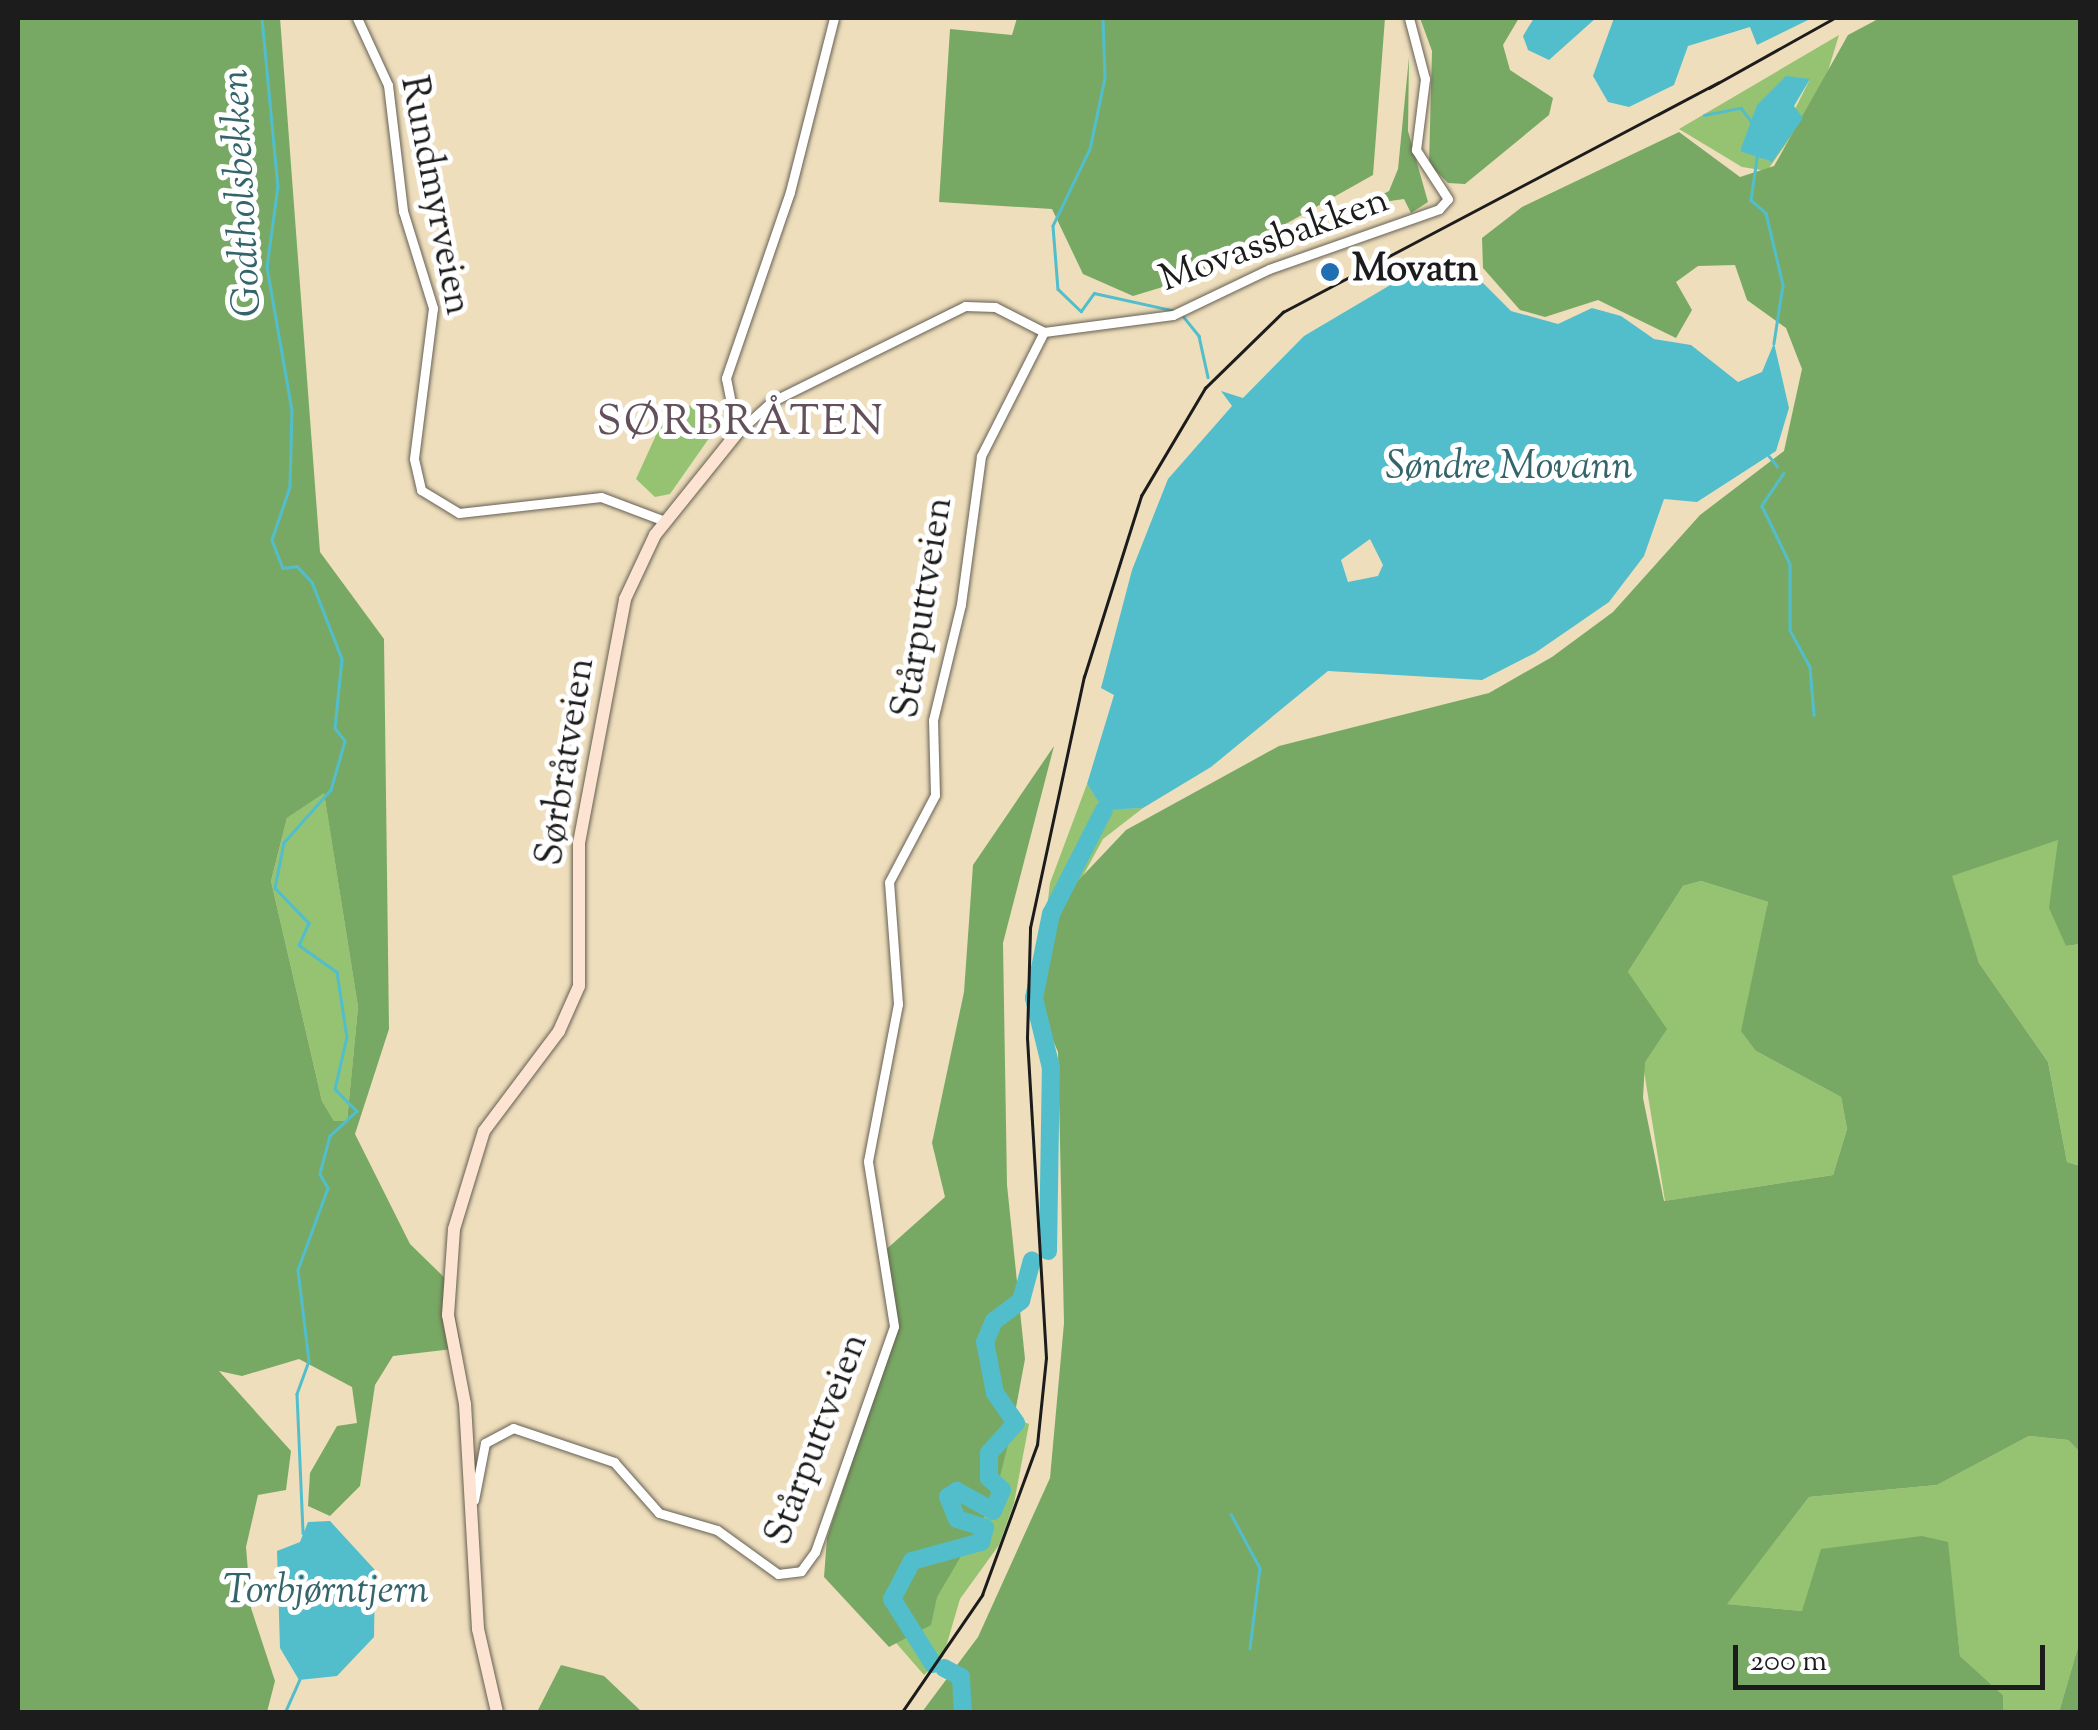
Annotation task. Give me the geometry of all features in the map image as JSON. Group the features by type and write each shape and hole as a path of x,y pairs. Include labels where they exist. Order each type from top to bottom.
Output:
{"street":[{"name":"Rundmyrveien","path":"358,18 388,85 403,211 433,308 414,459 421,490 459,512 601,497 665,521"},
{"path":"737,433 726,378 790,192 834,18"},
{"name":"Movassbakken","path":"1044,332 1177,313 1285,262 1411,224 1448,199 1417,159 1425,79 1409,18"},
{"path":"737,433 771,402 952,310 995,307 1044,332"},
{"name":"Stårputtveien","path":"468,1512 485,1443 513,1428 614,1462 658,1513 717,1530 778,1574 801,1572 815,1552 894,1326 868,1161 898,1004 889,882 936,796 933,720 961,604 981,456 1044,332"},
{"name":"Sørbråtveien","path":"496,1712 468,1512 466,1419 446,1284 458,1203 484,1131 559,1030 579,986 579,844 620,620 665,521 737,433"}],"green space":[{"path":"18,18 280,18 320,552 384,639 389,1029 355,1134 410,1244 449,1282 461,1348 393,1356 375,1385 360,1486 330,1516 308,1506 310,1473 337,1426 357,1423 352,1387 299,1359 242,1376 219,1371 291,1451 286,1490 258,1495 246,1547 251,1608 275,1681 267,1712 18,1712","holes":["324,793 358,1007 347,1121 334,1121 322,1101 271,881 287,818"]},
{"path":"1017,18 1385,18 1373,175 1186,280 1133,296 1083,274 1052,209 939,202 950,29 1012,35"},
{"path":"1420,18 1519,18 1503,45 1510,70 1553,98 1549,115 1465,184 1448,183 1429,164 1432,51"},
{"path":"1880,18 2080,18 2080,944 2066,946 2049,908 2058,840 1952,876 1979,963 2048,1062 2067,1162 2080,1166 2080,1452 2068,1440 2029,1436 1937,1485 1809,1497 1727,1604 1802,1611 1821,1549 1922,1536 1948,1542 1960,1656 2003,1695 2003,1712 922,1712 978,1637 1050,1478 1064,1323 1058,1052 1041,1012 1043,955 1073,886 1126,830 1279,746 1489,693 1552,657 1613,612 1700,515 1784,451 1802,369 1786,328 1747,300 1735,265 1698,266 1676,282 1692,310 1676,338 1598,300 1545,317 1520,310 1483,268 1482,238 1522,207 1679,132 1740,177 1774,166 1848,35","holes":["1701,881 1768,902 1741,1031 1756,1051 1841,1097 1847,1129 1833,1175 1664,1201 1643,1098 1645,1062 1667,1029 1628,972 1683,886"]},
{"path":"1839,35 1813,120 1799,125 1767,171 1742,167 1679,129","holes":["1810,79 1769,161 1740,150 1755,130"]},
{"path":"1409,57 1408,131 1428,202 1411,213 1404,199 1383,202 1349,221 1346,214 1389,191 1398,169"},
{"path":"672,400 714,414 712,434 670,494 655,497 636,479"},
{"path":"1054,746 1003,943 1007,1185 1025,1359 994,1500 937,1597 931,1625 889,1647 824,1577 827,1538 898,1323 881,1254 945,1197 932,1143 964,992 973,865"},
{"path":"1087,784 1104,809 1143,808 1103,839 1042,951 1050,883"},
{"path":"324,792 358,1007 347,1121 334,1121 322,1101 271,881 287,818"},
{"path":"2058,839 2066,946 2080,944 2080,1166 2067,1162 2048,1062 1979,963 1951,876"},
{"path":"1701,881 1768,902 1751,1014 1756,1051 1841,1097 1847,1129 1833,1175 1665,1201 1628,972 1683,886"},
{"path":"999,1412 1029,1424 1014,1503 999,1545 960,1599 943,1657 924,1675 877,1621"},
{"path":"2029,1436 2068,1440 2080,1452 2080,1640 2059,1712 2003,1712 2003,1695 1960,1656 1947,1542 1802,1611 1726,1604 1809,1497 1937,1485"},
{"path":"2080,1640 2080,1712 2059,1712"},
{"path":"561,1665 604,1676 642,1712 537,1712"}],"water":[{"path":"1534,18 1596,18 1549,60 1528,50 1523,36"},
{"path":"1614,18 1812,18 1757,45 1750,27 1688,46 1674,85 1629,107 1608,102 1593,76"},
{"path":"1786,76 1810,79 1794,106 1803,118 1772,162 1740,151 1757,105"},
{"name":"Søndre Movann","path":"1442,272 1481,281 1511,311 1558,324 1592,308 1621,316 1654,339 1691,345 1738,382 1762,372 1774,343 1789,408 1776,451 1697,502 1664,499 1644,556 1609,602 1535,653 1482,680 1328,671 1211,767 1143,808 1104,810 1087,784 1114,695 1101,688 1132,570 1168,479 1232,406 1221,391 1243,398 1304,336 1409,274","holes":["1370,539 1383,565 1378,576 1348,582 1341,560"]},
{"name":"Torbjørntjern","path":"330,1521 375,1570 374,1637 337,1676 299,1680 280,1648 277,1551 300,1542 308,1522"}],"waterway":[{"name":"Godtholsbekken","path":"262,18 278,186 267,267 292,410 290,487 272,540 283,568 297,566 312,582 342,659 335,728 345,741 331,790 284,843 275,888 309,923 299,945 337,972 347,1037 335,1089 357,1111 330,1136 320,1174 328,1188 298,1270 309,1361 297,1394 303,1533"},
{"path":"1103,18 1105,78 1090,149 1053,226 1058,289 1081,311 1094,293 1176,311"},
{"path":"1704,115 1741,108 1751,121"},
{"path":"1758,152 1751,200 1766,213 1783,285 1774,343"},
{"path":"1183,316 1199,336 1208,377"},
{"path":"1769,456 1777,466"},
{"path":"1784,473 1762,506 1790,564 1790,630 1810,667 1814,715"},
{"path":"1048,1251 1051,1068 1034,998 1051,914 1104,810"},
{"path":"989,1478 989,1453 1016,1423 995,1393 985,1342 994,1321 1021,1301 1032,1260"},
{"path":"933,1664 892,1599 912,1561 981,1542 985,1528 957,1519 948,1497 957,1491 993,1511 1002,1490 989,1478"},
{"path":"1231,1514 1260,1568 1250,1648"},
{"path":"944,1668 961,1677 963,1712"},
{"path":"285,1712 299,1680"}],"railway":[{"path":"1709,88 1834,18"},
{"path":"902,1712 982,1595 1037,1445 1046,1358 1027,1038 1030,928 1084,677 1141,496 1205,388 1283,312 1718,83"}],"place":[{"name":"Movatn","path":"1330,272"}],"district":[{"name":"SØRBRÅTEN","path":"741,424"}]}
